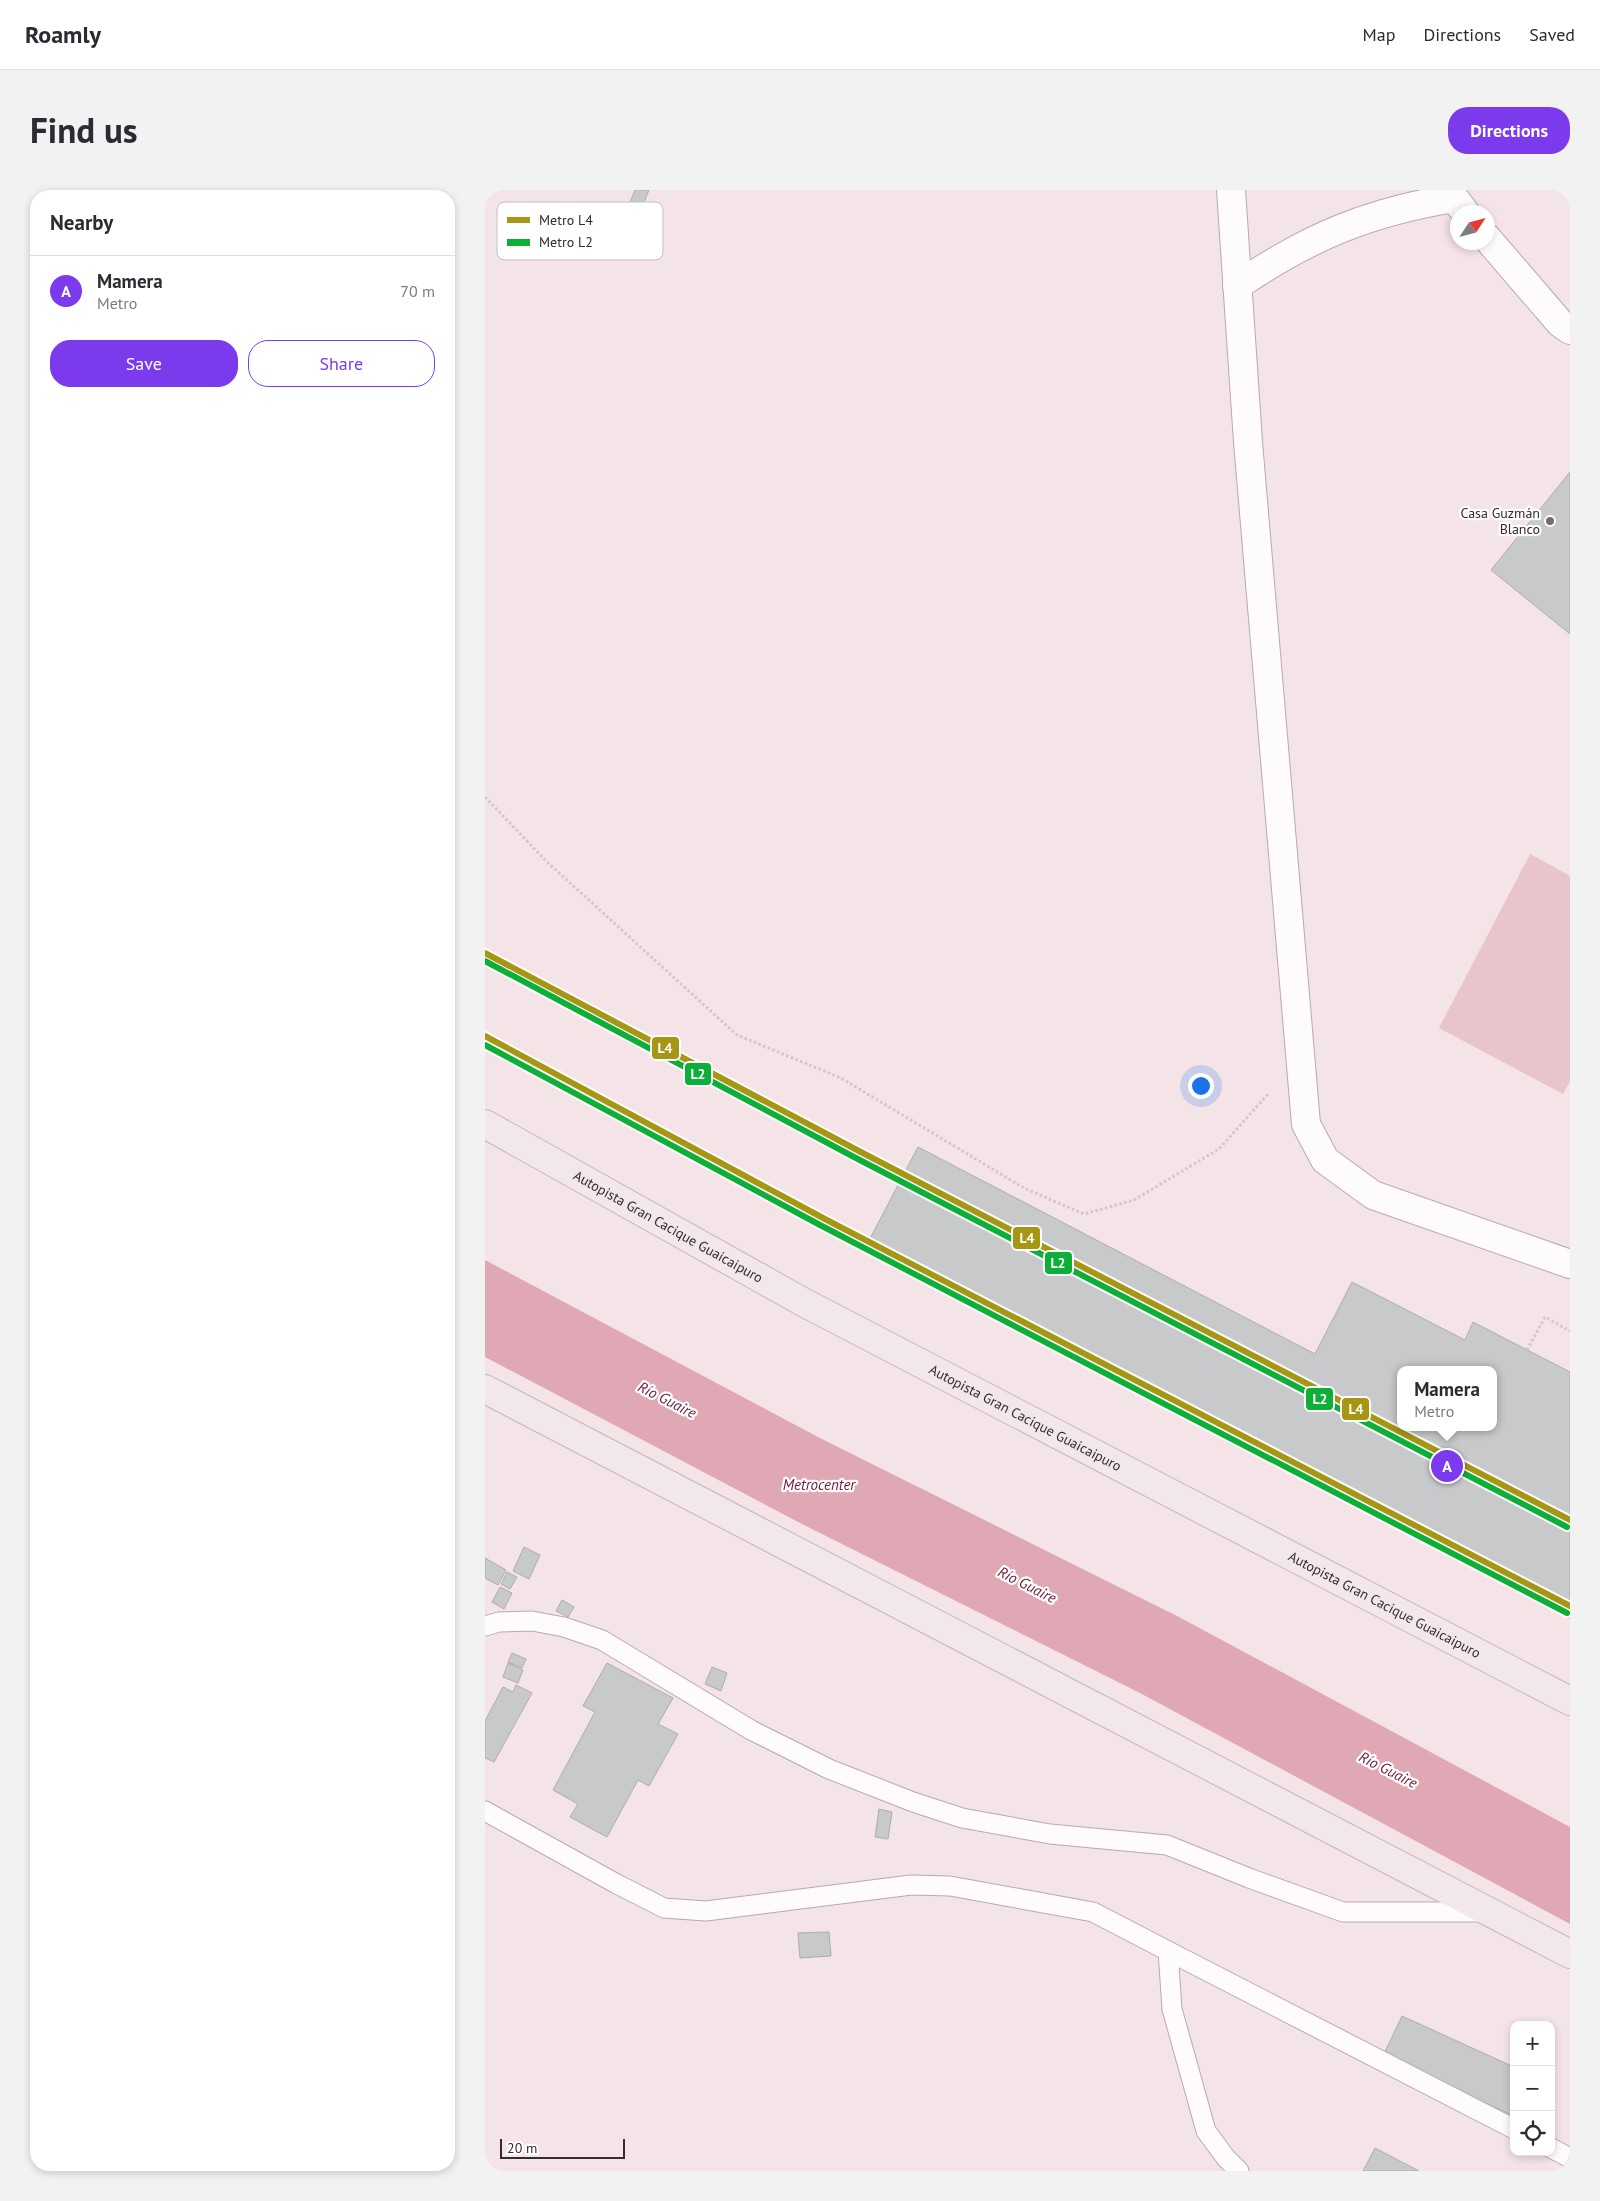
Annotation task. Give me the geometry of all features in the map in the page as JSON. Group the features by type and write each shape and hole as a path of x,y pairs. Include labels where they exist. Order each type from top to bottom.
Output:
{"highway":[{"name":"Autopista Gran Cacique Guaicaipuro","path":"485,1124 812,1307 1570,1701"},
{"path":"485,1388 1570,1954"}],"street":[{"path":"1231,190 1248,442 1306,1124 1325,1160 1373,1195 1570,1264"},
{"path":"1237,286 1294,249 1324,234 1419,204 1456,200"},
{"path":"1495,247 1559,323 1570,330"}],"lane":[{"path":"485,1626 499,1622 532,1621 564,1627 602,1640 751,1730 829,1768 913,1802 963,1818 1050,1834 1167,1845 1249,1878 1343,1912 1490,1912"},
{"path":"485,1811 615,1883 665,1908 706,1912 911,1885 950,1886 1093,1912 1510,2127"},
{"path":"1168,1951 1172,2009 1206,2131 1226,2158 1239,2171"},
{"path":"1555,2150 1570,2158"}],"path":[{"path":"485,797 553,867 737,1035 841,1078 1024,1188 1084,1214 1134,1200 1219,1149 1301,1056"},
{"path":"1527,1350 1545,1317 1570,1331"}],"shaded area":[{"path":"1530,854 1570,876 1570,1081 1563,1094 1439,1028"}],"water":[{"name":"Metrocenter","path":"485,1260 818,1437 1179,1617 1570,1827 1570,1924 1140,1693 800,1523 485,1357"}],"building":[{"path":"635,190 649,190 644,202 630,202"},
{"name":"Casa Guzmán Blanco","path":"1570,472 1570,634 1491,570"},
{"path":"918,1147 1315,1354 1352,1282 1465,1340 1473,1322 1570,1372 1570,1618 864,1250"},
{"path":"524,1547 540,1555 529,1579 513,1571"},
{"path":"485,1558 506,1570 498,1585 485,1578"},
{"path":"507,1572 517,1577 510,1589 501,1584"},
{"path":"500,1587 512,1593 504,1609 492,1602"},
{"path":"562,1600 574,1607 568,1617 556,1611"},
{"path":"512,1653 526,1659 522,1668 508,1662"},
{"path":"508,1663 523,1670 518,1683 503,1677"},
{"path":"607,1663 673,1698 658,1724 678,1734 649,1786 638,1780 607,1837 570,1817 578,1804 553,1790 595,1712 583,1706"},
{"path":"712,1667 727,1673 721,1691 705,1684"},
{"path":"516,1685 532,1693 494,1762 485,1758 485,1721 503,1687 513,1692"},
{"path":"879,1809 892,1812 888,1839 875,1837"},
{"path":"829,1932 831,1956 800,1958 798,1933"},
{"path":"1402,2016 1510,2065 1510,2114 1383,2056"},
{"path":"1375,2148 1419,2171 1363,2171"}],"metro line":[{"name":"L4","path":"485,953 857,1150 1397,1430"},
{"name":"L2","path":"485,961 854,1157 1567,1527"},
{"name":"L4","path":"485,1036 823,1218 1570,1606"},
{"name":"L2","path":"485,1045 820,1225 1567,1613"},
{"name":"L4","path":"1398,1431 1570,1520"}],"place":[{"name":"Casa Guzmán Blanco","path":"1550,521"},
{"name":"Mamera","path":"1447,1466"}],"water label":[{"name":"Río Guaire","path":"667,1400"},
{"name":"Río Guaire","path":"1027,1585"},
{"name":"Río Guaire","path":"1388,1770"}]}
